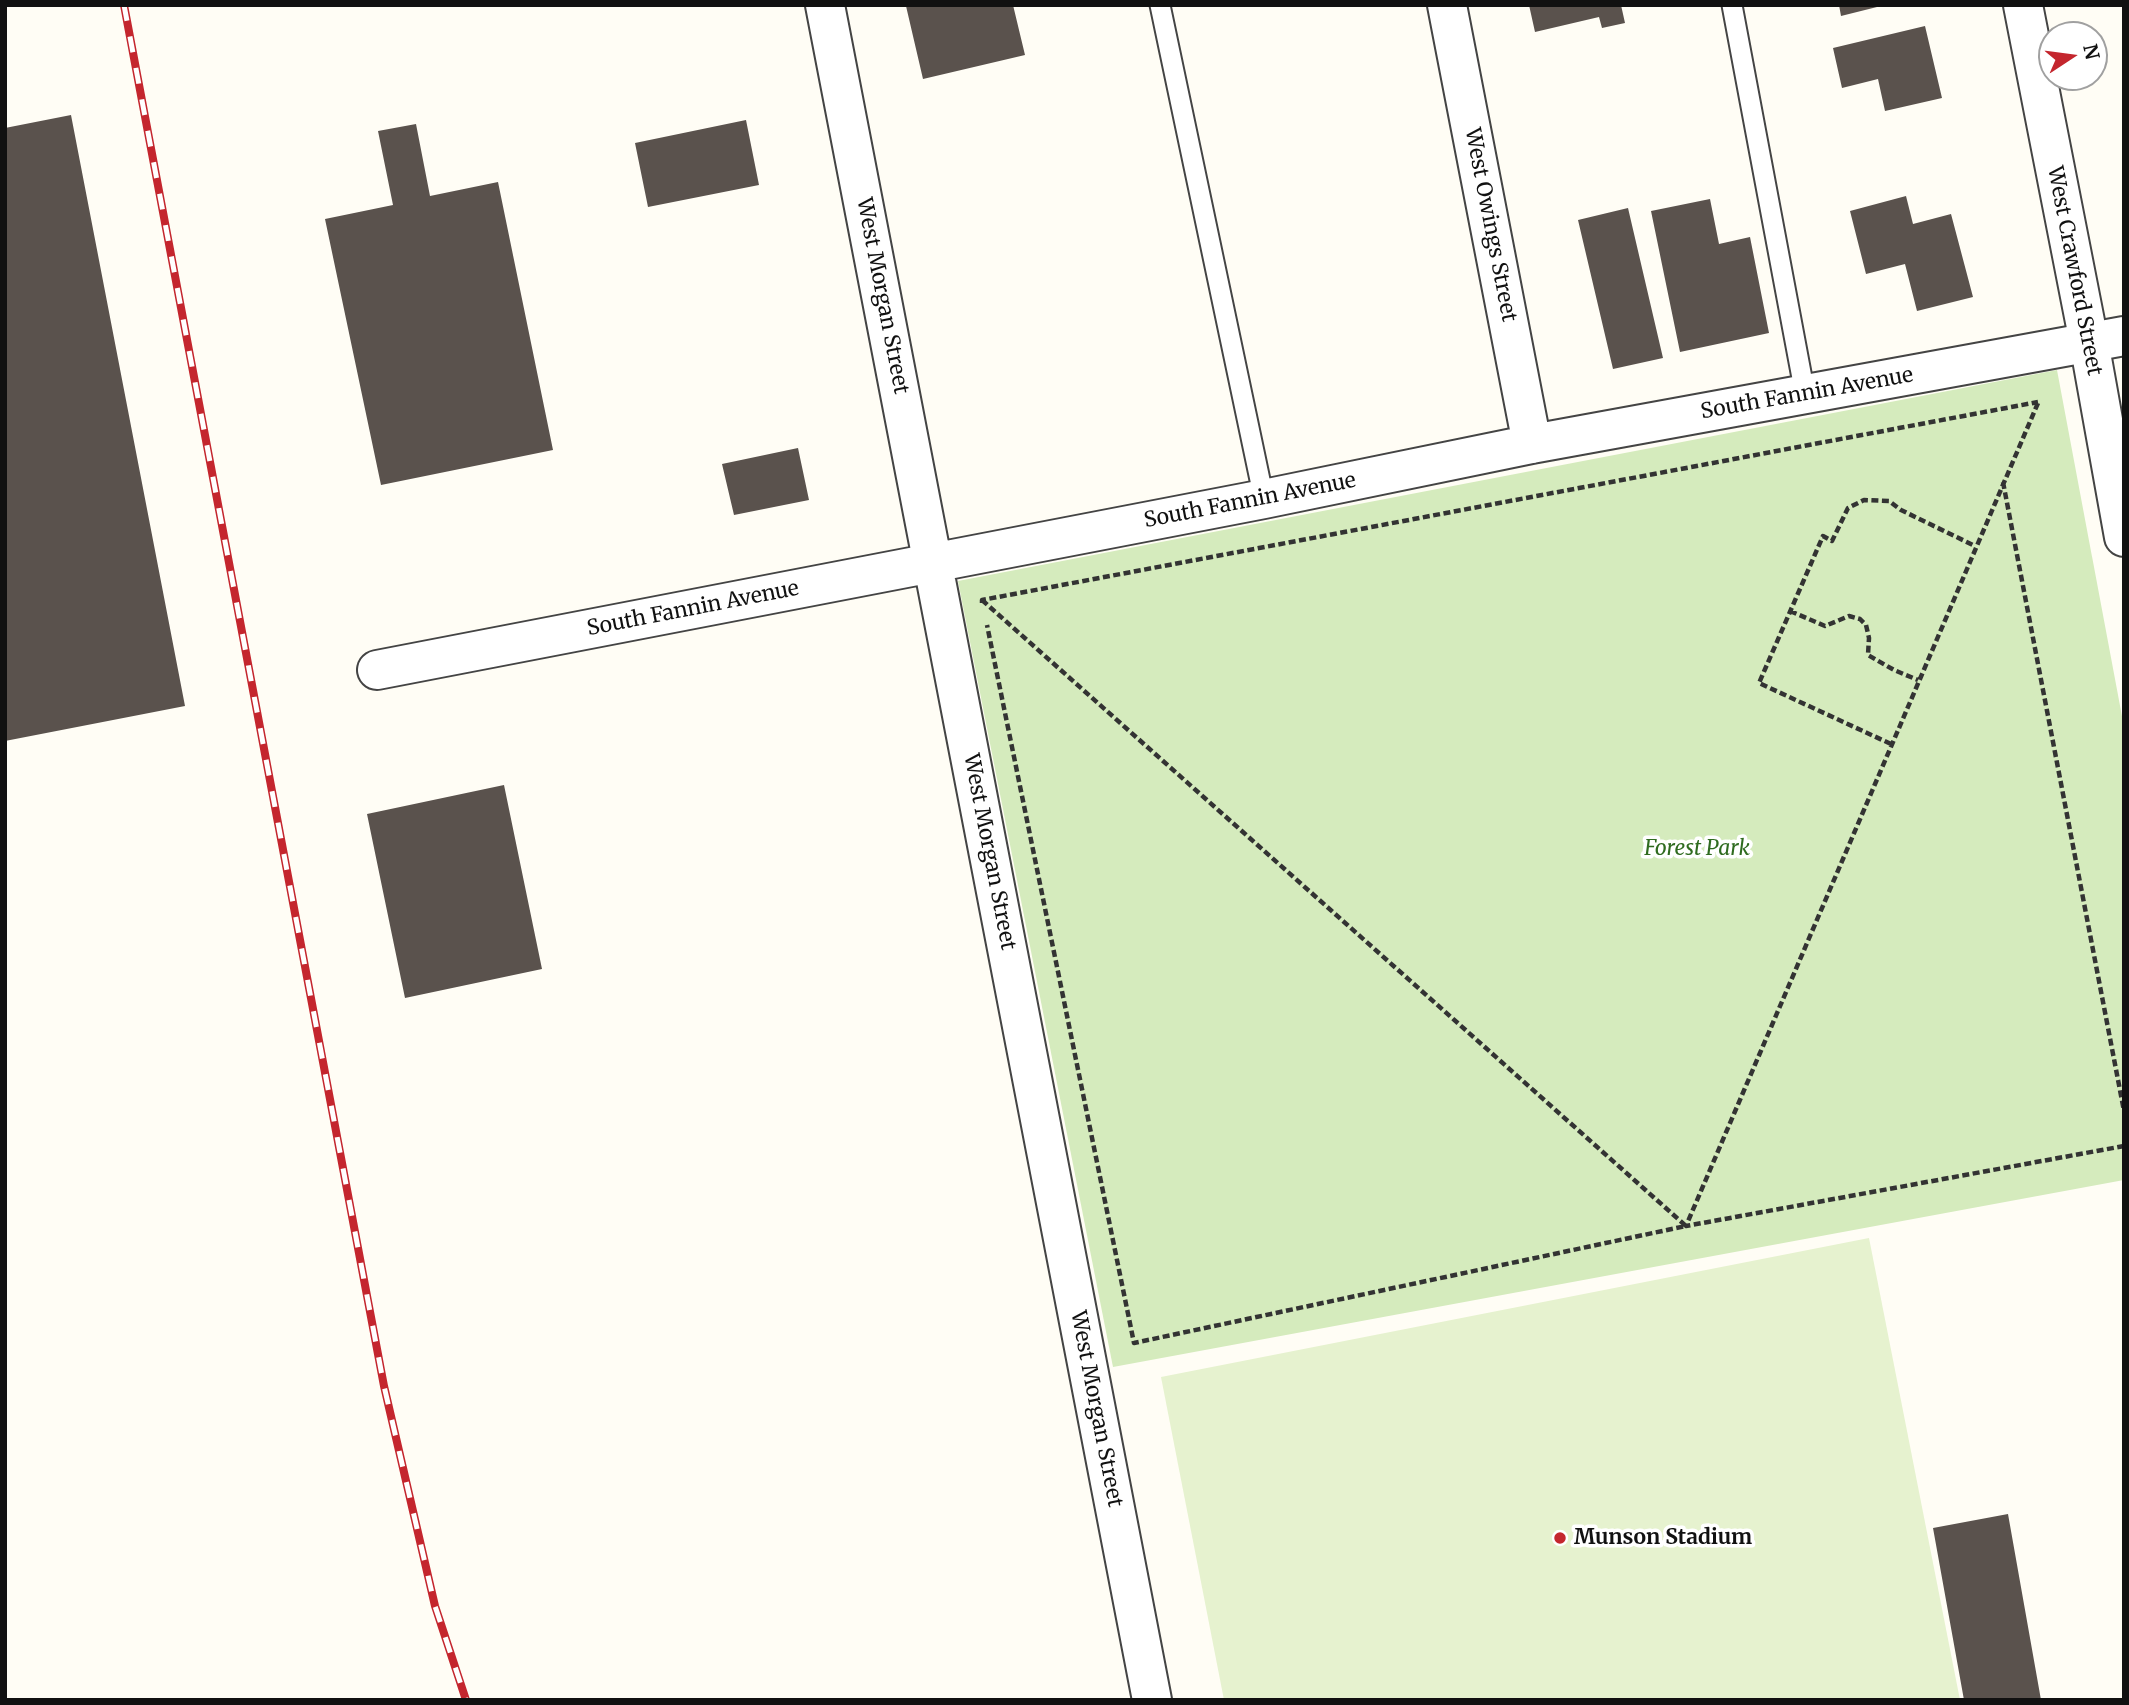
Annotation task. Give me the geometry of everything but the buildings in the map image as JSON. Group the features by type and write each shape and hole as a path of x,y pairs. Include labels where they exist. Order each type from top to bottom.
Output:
{"street":[{"name":"West Morgan Street","path":"825,5 1152,1700"},
{"name":"West Owings Street","path":"1447,5 1532,444"},
{"name":"West Crawford Street","path":"2023,5 2106,339 2124,537"},
{"name":"South Fannin Avenue","path":"377,670 1264,499 1532,444 2106,339"}],"lane":[{"path":"1160,5 1264,499"},
{"path":"1732,5 1805,394"}],"path":[{"path":"982,600 2038,402 1686,1226"},
{"path":"2003,482 2124,1111"},
{"path":"1891,744 1759,683 1823,536 1832,541 1848,508 1864,500 1889,502 1976,546"},
{"path":"982,600 1134,1343 1686,1226 2124,1146"},
{"path":"982,600 1686,1226"},
{"path":"1790,611 1825,626 1839,623 1849,616 1860,619 1866,625 1869,638 1868,655 1918,680"}],"green space":[{"name":"Forest Park","path":"2057,370 2124,727 2124,1180 1113,1367 958,581"},
{"name":"Munson Stadium","path":"1869,1238 1960,1700 1224,1700 1161,1377"}],"railway":[{"path":"124,5 384,1386 435,1606 466,1700"}],"place":[{"name":"Munson Stadium","path":"1560,1538"}]}
